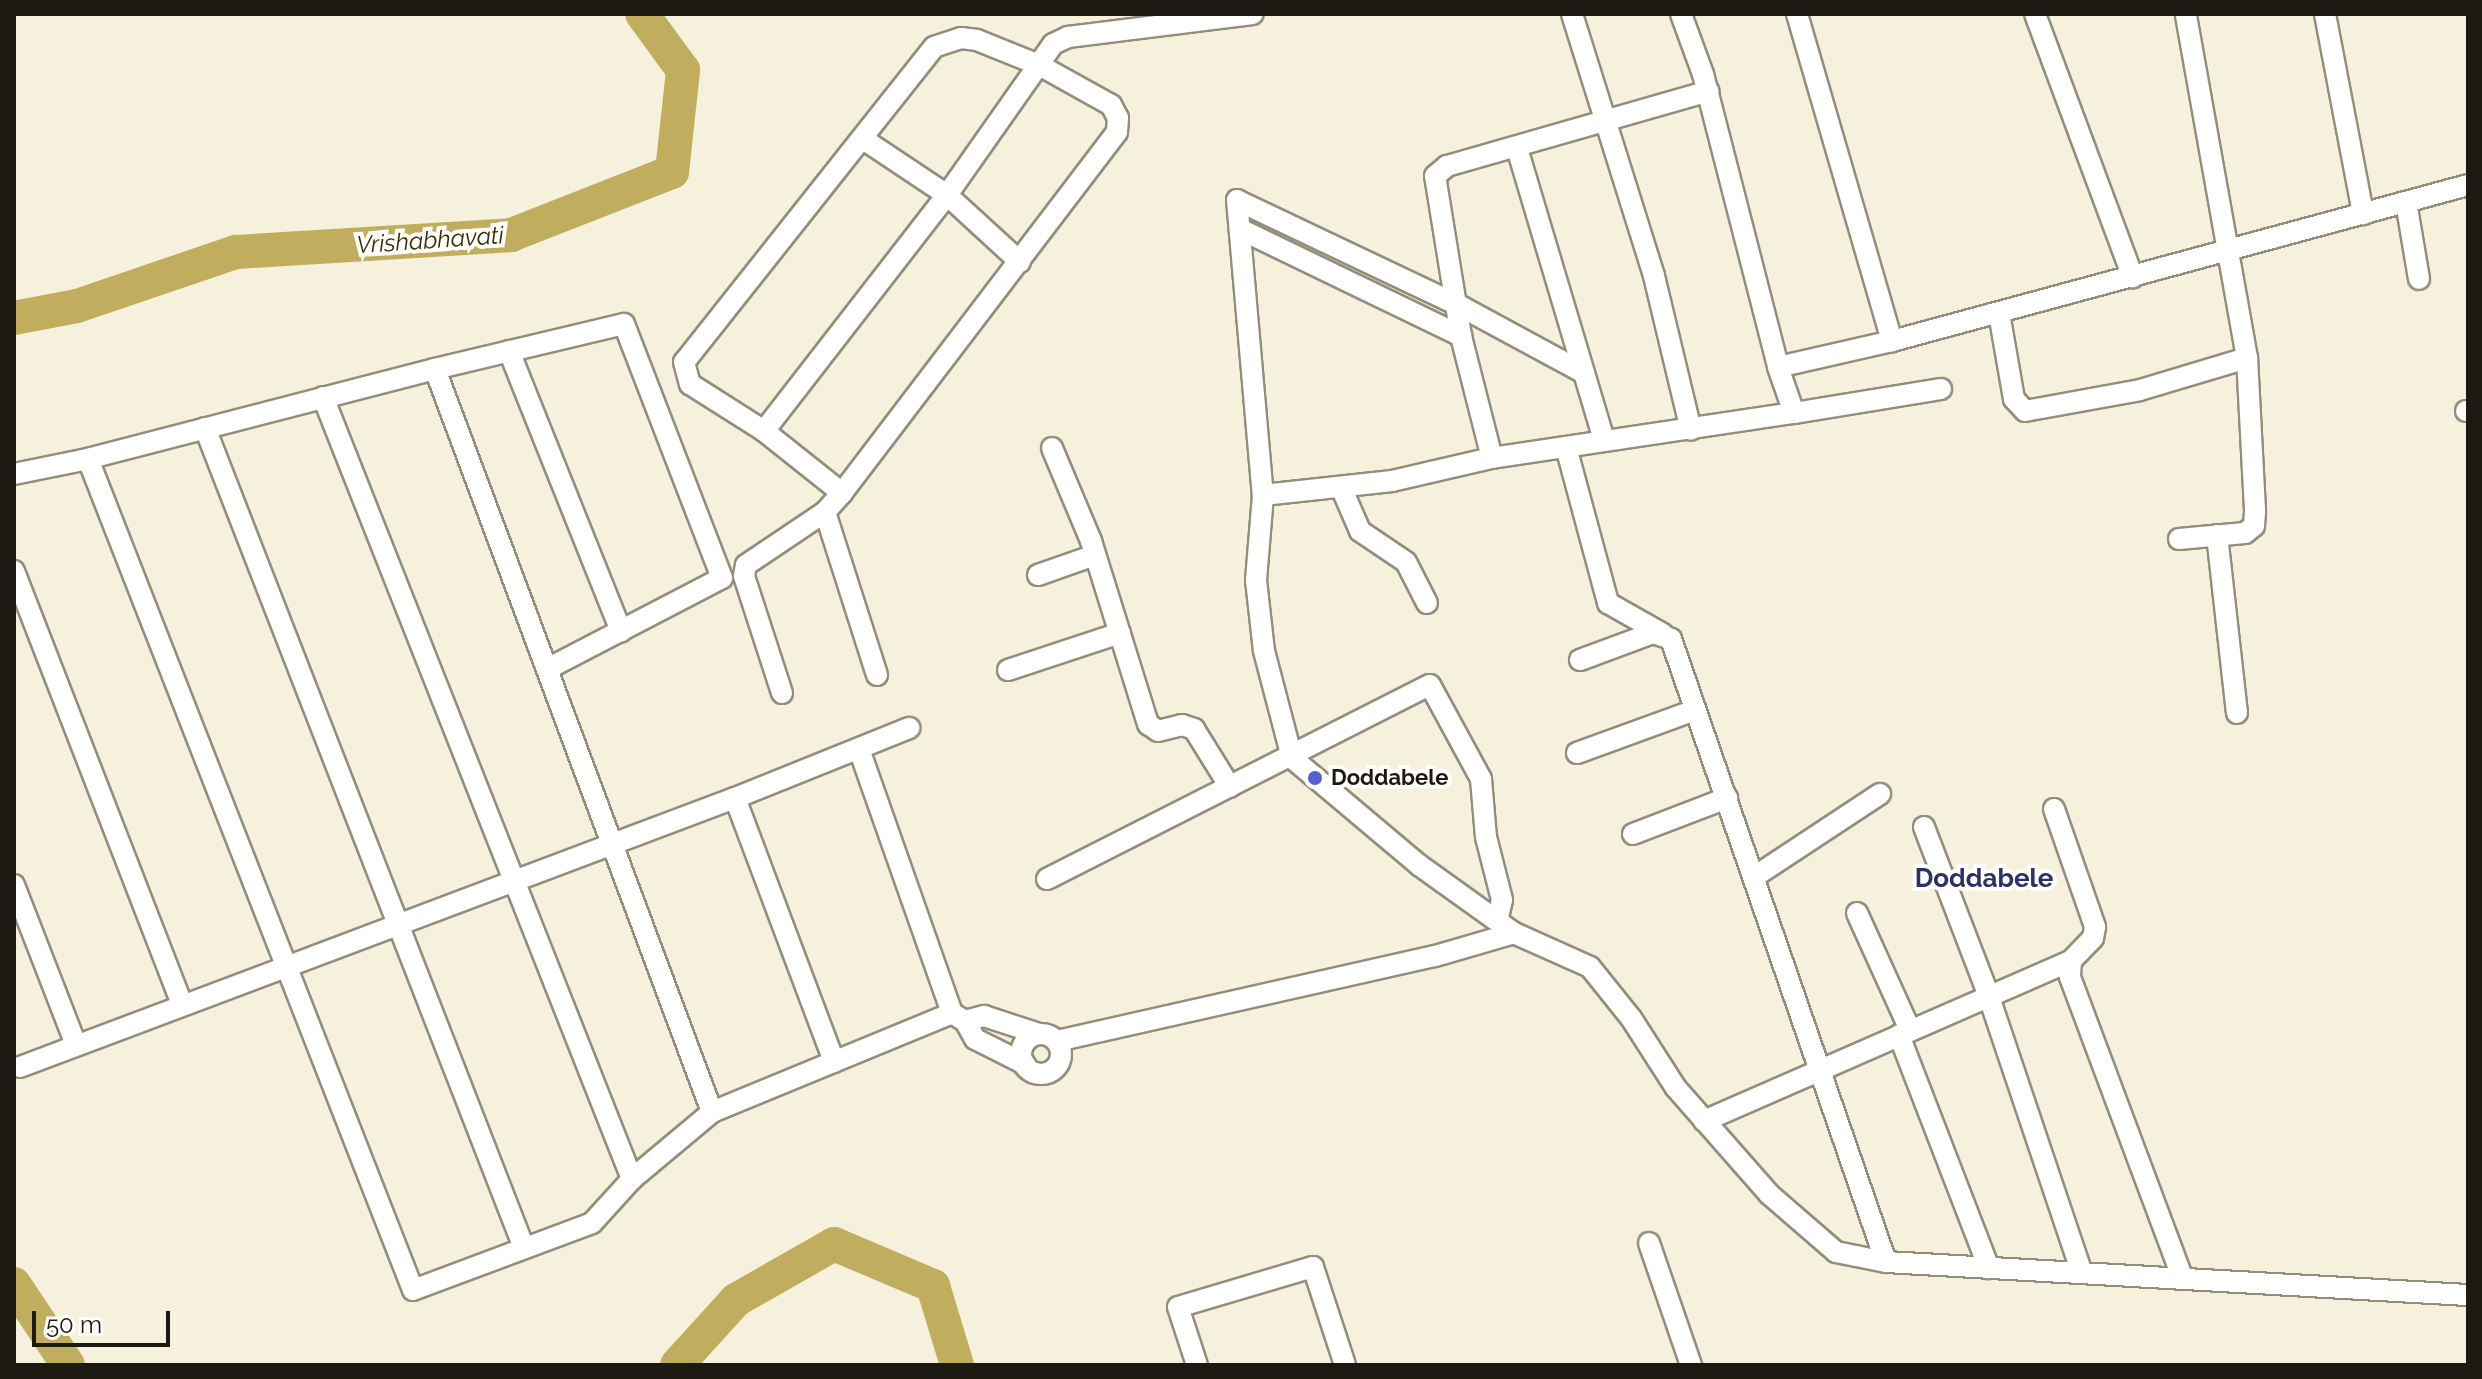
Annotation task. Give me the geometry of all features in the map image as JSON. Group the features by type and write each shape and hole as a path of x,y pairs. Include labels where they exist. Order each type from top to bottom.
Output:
{"street":[{"path":"764,431 947,195 1053,44 1068,37 1186,18 1253,14"},
{"path":"1572,14 1609,123 1654,276 1691,430"},
{"path":"1681,14 1708,91 1778,367 1794,413"},
{"path":"1797,14 1892,341"},
{"path":"2035,14 2133,277"},
{"path":"2179,539 2245,533 2254,526 2247,358 2231,250 2186,14"},
{"path":"2325,14 2363,214"},
{"path":"782,693 744,570 758,552 825,512 842,493 1114,140 1119,124 1111,105 1039,65 977,40 941,43 684,362 690,384 764,431 842,493"},
{"path":"1492,458 1461,336 1435,176 1447,166 1609,123 1708,91"},
{"path":"863,139 947,195 1020,262"},
{"path":"1517,148 1604,440"},
{"path":"1778,367 1999,313 2468,185"},
{"path":"1584,373 1456,304 1237,200 1263,495 1256,580 1262,638 1292,758 1419,865 1498,918 1514,933 1590,967 1704,1121 1769,1194 1836,1252 1886,1262 2468,1295"},
{"path":"2406,202 2419,279"},
{"path":"1240,229 1461,336"},
{"path":"1999,313 2014,399 2025,411 2140,390 2247,358"},
{"path":"14,474 88,459 323,397 624,324 722,578 549,668"},
{"path":"509,351 621,631"},
{"path":"435,369 615,841 712,1112"},
{"path":"1263,495 1341,487 1492,458 1691,430 1941,389"},
{"path":"323,397 510,879 632,1179"},
{"path":"205,428 524,1248"},
{"path":"1566,447 1608,603 1671,639 1822,1067 1886,1262"},
{"path":"1052,448 1095,555 1148,724 1158,731 1182,725 1194,729 1230,787"},
{"path":"88,459 413,1290 592,1223 632,1179 712,1112 834,1062 958,1017 984,1016 1048,1038 1061,1054 1052,1070 1034,1072 1025,1064 975,1039 958,1017 859,749"},
{"path":"1341,487 1360,531 1406,562 1427,603"},
{"path":"825,512 877,675"},
{"path":"2217,535 2237,713"},
{"path":"1038,575 1095,555"},
{"path":"14,571 182,1005"},
{"path":"1008,670 1120,633"},
{"path":"1580,660 1653,633 1663,634"},
{"path":"1047,879 1292,758 1430,685 1481,779 1486,837 1502,900 1498,918"},
{"path":"1577,753 1695,710"},
{"path":"20,1067 397,926 510,879 735,798 909,728"},
{"path":"1754,877 1880,794"},
{"path":"735,798 834,1062"},
{"path":"1633,834 1727,798"},
{"path":"1704,1121 1988,994 2071,961 2093,938 2095,927 2054,809"},
{"path":"1924,827 1988,994 2082,1273"},
{"path":"14,885 76,1045"},
{"path":"1857,913 1904,1032 1989,1268"},
{"path":"1025,1064 1023,1045 1048,1038 1154,1023 1514,933"},
{"path":"2071,961 2070,977 2183,1279"},
{"path":"1649,1243 1691,1365"},
{"path":"1197,1365 1178,1307 1313,1267 1345,1365"}],"waterway":[{"name":"Vrishabhavati","path":"14,318 77,306 236,252 511,235 672,172 683,70 642,14"},
{"name":"Vrishabhavati","path":"677,1365 736,1300 834,1244 933,1286 957,1365"},
{"name":"Vrishabhavati","path":"14,1284 68,1365"}],"place":[{"name":"Doddabele","path":"1315,778"}],"district":[{"name":"Doddabele","path":"1984,879"}]}
